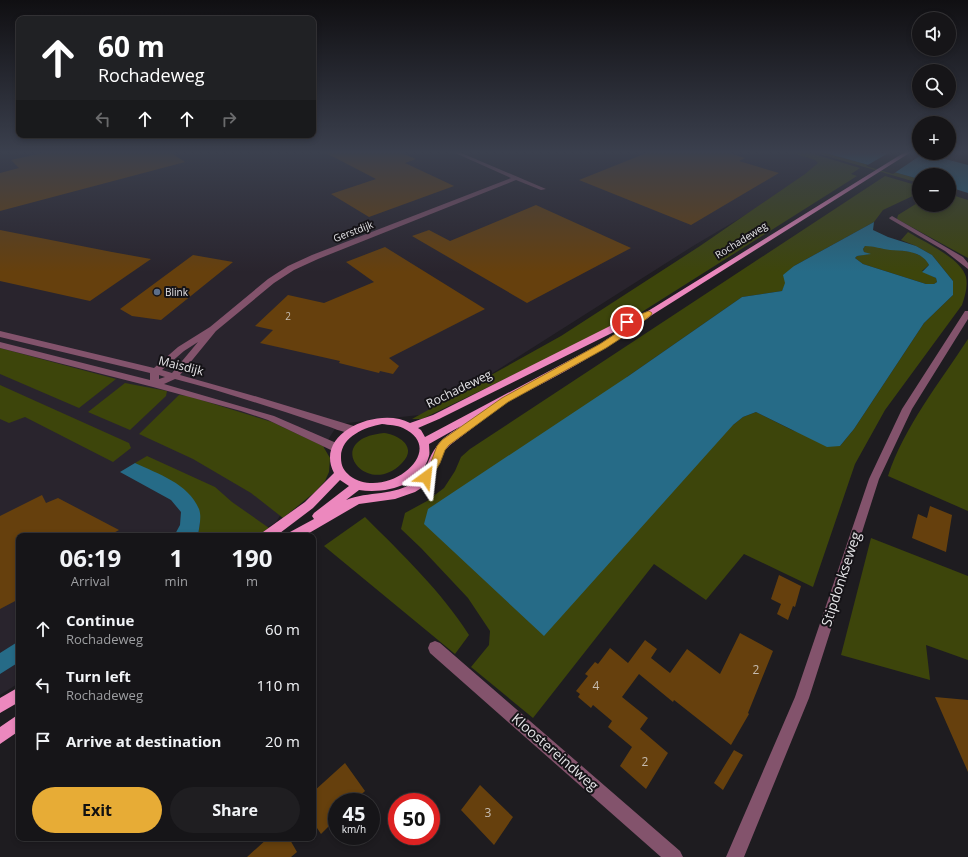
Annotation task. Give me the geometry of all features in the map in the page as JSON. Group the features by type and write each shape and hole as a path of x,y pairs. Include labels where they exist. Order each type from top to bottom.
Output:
{"main road":[{"name":"Rochadeweg","path":"424,442 505,400 603,346 626,331 649,313 844,192"},
{"name":"Rochadeweg","path":"410,427 436,417 617,326 649,313"},
{"path":"299,533 348,504 358,500 396,495 411,489 423,480 432,470 440,448 446,442 505,400"},
{"path":"382,421 395,422 410,427 419,434 426,449 423,461 419,468 408,478 392,485 374,488 357,485 347,480 340,474 336,465 335,456 337,448 344,438 353,430 367,424 382,421"},
{"path":"271,533 308,505 340,474"},
{"path":"298,533 357,485"},
{"path":"0,706 16,696"},
{"path":"0,736 16,724"}],"street":[{"name":"Gerstdijk","path":"155,372 181,349 212,329 271,281 291,268 315,257 480,192"},
{"path":"892,218 947,250 968,267"},
{"name":"Stipdonkseweg","path":"735,857 802,698 874,479 907,409 968,313"},
{"name":"Gerstdijk","path":"154,384 173,377 212,329"},
{"name":"Maisdijk","path":"0,334 155,372 255,399 315,420 353,430"},
{"name":"Maisdijk","path":"0,345 154,384 271,418 337,448"},
{"path":"154,384 155,372"},
{"name":"Kloostereindweg","path":"435,648 674,857"}],"shaded area":[{"path":"0,192 785,192 693,246 428,414 338,424 276,522 258,533 16,533 16,685 0,695"}],"green space":[{"path":"779,192 832,192 637,315 422,419 412,419 561,336 700,246"},
{"path":"861,192 912,192 912,196 883,210 874,222 794,266 782,291 742,297 627,377 733,425 743,417 756,412 792,430 840,446 854,429 924,323 953,295 953,281 932,255 901,240 908,232 950,257 963,270 966,277 966,291 962,305 885,410 855,464 813,587 744,554 706,600 654,564 533,718 471,667 489,645 490,631 468,598 401,529 405,513 427,501 444,488 455,471 461,457 470,449"},
{"path":"956,196 968,200 968,258 897,219 898,215 912,206 912,212 956,212"},
{"path":"865,246 912,252 926,258 929,265 922,271 936,278 937,282 934,284 926,284 863,264 855,258 857,256 869,254 864,252 863,249"},
{"path":"968,339 968,511 888,476 903,440 913,422"},
{"path":"0,348 116,379 79,408 0,374"},
{"path":"125,383 167,391 166,396 130,430 88,412"},
{"path":"0,385 129,443 131,448 113,462 25,417 9,423 0,419"},
{"path":"179,395 188,396 272,422 323,446 330,458 329,472 325,481 315,492 283,518 251,493 193,459 139,434"},
{"path":"384,433 401,439 405,443 408,452 402,463 389,473 375,475 364,471 356,464 352,455 355,445 365,438"},
{"path":"147,456 215,487 232,502 269,528 262,533 198,533 200,522 135,463"},
{"path":"365,517 434,588 469,635 455,654 324,546"},
{"path":"871,538 968,576 968,660 926,645 930,680 841,655"}],"water":[{"path":"874,222 873,230 888,237 916,246 932,255 953,281 953,295 924,323 854,429 840,446 827,447 756,412 743,417 733,425 544,636 424,524 428,509 627,377 742,297 782,291 785,283 783,275 794,266","holes":["865,246 907,251 918,254 926,260 929,265 922,272 936,278 937,282 934,284 926,284 863,264 855,258 857,256 871,254 864,252 863,249"]},
{"path":"135,463 172,480 188,492 200,512 198,533 176,533 180,525 181,512 171,500 120,472"},
{"path":"16,643 16,664 0,674 0,653"}],"building":[{"path":"0,192 72,192 0,211"},
{"path":"337,192 438,192 369,217 331,194"},
{"path":"609,192 747,192 691,225"},
{"path":"536,205 631,248 527,303 412,236 429,230 450,241"},
{"path":"0,230 151,259 90,301 0,281"},
{"path":"385,247 485,309 389,358 399,366 393,374 380,371 379,373 339,363 340,361 260,343 273,330 255,326 288,295 324,303 374,282 346,262"},
{"path":"193,255 233,262 161,320 132,316 120,309"},
{"path":"42,495 46,503 58,498 119,530 114,533 16,533 16,601 0,609 0,516"},
{"path":"930,506 952,515 946,552 912,538 918,514 927,518"},
{"path":"779,575 801,586 795,607 793,606 788,620 777,614 781,604 771,599"},
{"path":"740,633 773,651 748,713 749,714 731,745 674,700 673,702 639,674 622,697 648,718 640,729 668,753 646,789 620,766 632,747 608,727 612,721 593,705 591,708 578,697 580,694 576,691 588,676 585,674 595,662 598,664 610,648 628,663 645,640 657,649 651,658 670,673 687,649 720,674"},
{"path":"935,697 968,700 968,772"},
{"path":"734,750 743,755 723,790 714,783"},
{"path":"345,763 365,791 363,793 328,793 328,827 321,834 316,826 316,789"},
{"path":"480,785 513,817 494,845 461,810"},
{"path":"265,841 291,841 297,852 291,857 247,857"}],"place":[{"name":"Blink","path":"157,292"}],"route":[{"path":"426,477 432,470 440,448 446,442 505,400 603,346 626,331 649,313 627,322"}]}
